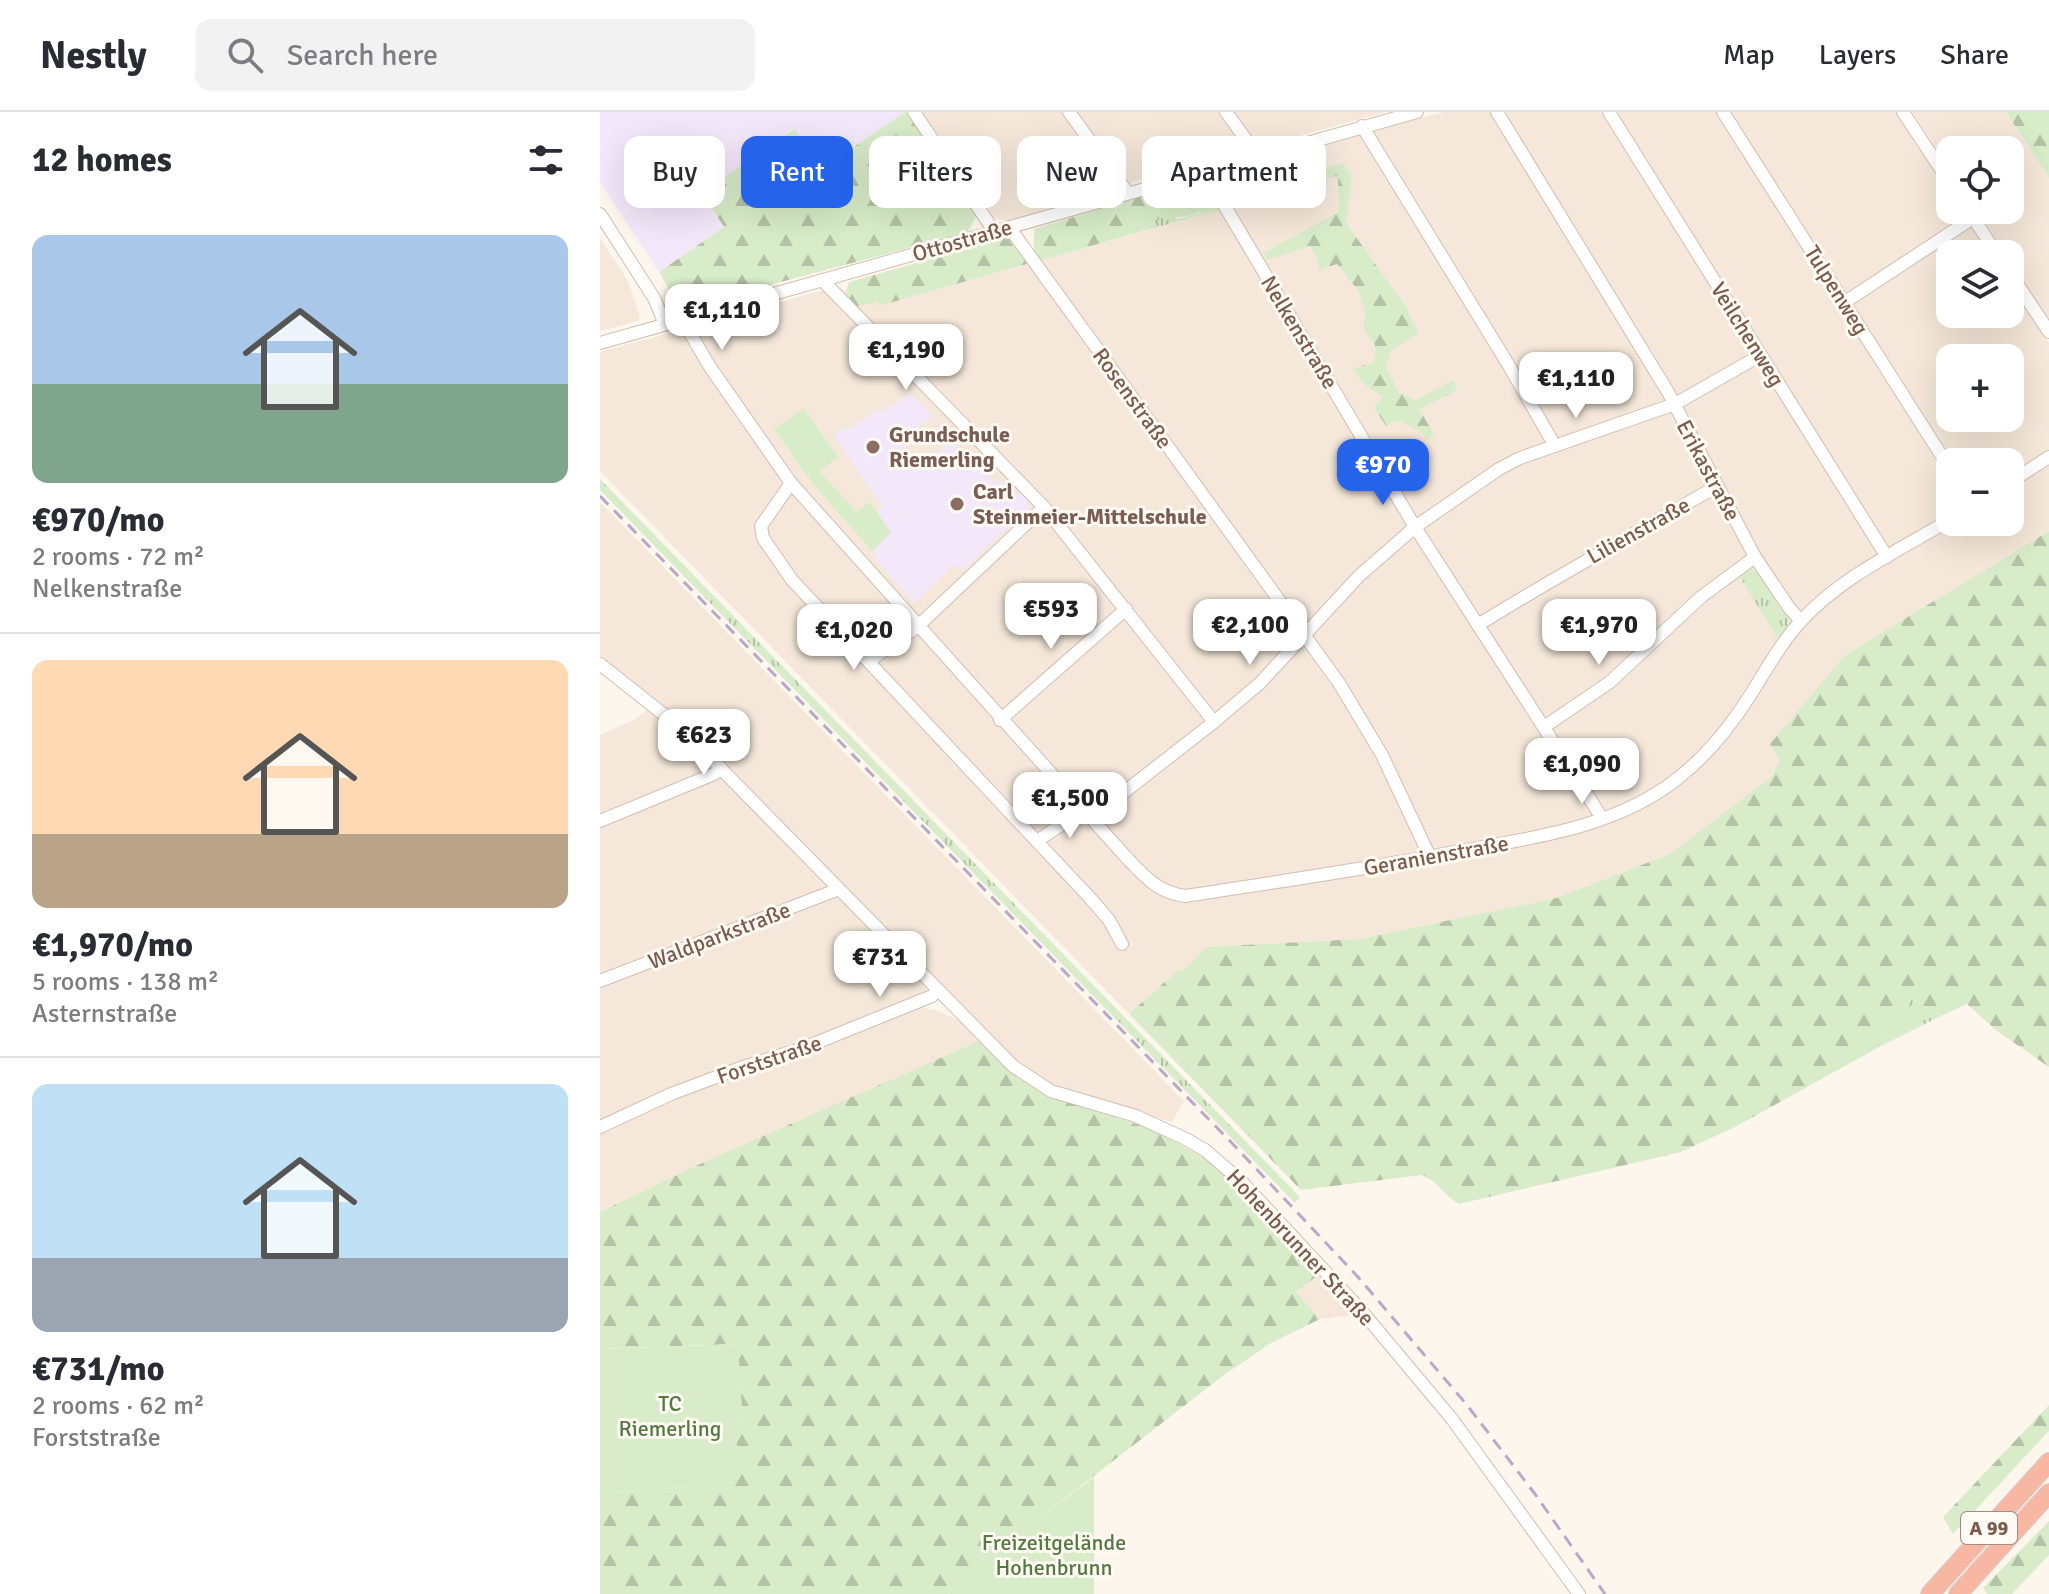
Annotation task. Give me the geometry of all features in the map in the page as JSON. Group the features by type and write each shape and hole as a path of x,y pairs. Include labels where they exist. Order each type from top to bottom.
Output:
{"highway":[{"name":"A 99","path":"1930,1594 2049,1462"},
{"name":"A 99","path":"1958,1594 2049,1493"}],"street":[{"path":"914,112 994,231"},
{"path":"1069,112 1128,193"},
{"path":"1226,112 1243,136"},
{"name":"Ottostraße","path":"1326,136 1386,116 1417,112"},
{"name":"Erikastraße","path":"1497,112 1675,404 1755,557 1801,621"},
{"name":"Veilchenweg","path":"1609,112 1887,557"},
{"name":"Tulpenweg","path":"1723,112 1937,448"},
{"path":"1903,112 1936,162"},
{"path":"1362,126 1555,446"},
{"name":"Ottostraße","path":"600,343 1142,189"},
{"name":"Nelkenstraße","path":"1226,208 1415,527 1602,818"},
{"path":"601,216 654,298 665,324"},
{"path":"1845,302 1957,224"},
{"name":"Rosenstraße","path":"1009,227 1351,701 1382,755 1430,857"},
{"path":"822,280 1044,507 1214,722"},
{"path":"2024,294 2049,332"},
{"path":"682,319 710,367 791,483 1087,814"},
{"path":"1037,841 1087,814 1214,722 1259,684 1361,574 1415,527 1499,469 1520,458 1675,404 1761,355"},
{"path":"2024,473 2049,457"},
{"path":"791,483 762,521 763,538 792,580 1109,920 1122,944"},
{"name":"Lilienstraße","path":"1478,625 1567,570 1717,486"},
{"path":"869,661 918,626 1044,507"},
{"name":"Geranienstraße","path":"1087,814 1157,887 1166,893 1186,896 1430,857 1578,827 1643,801 1690,768 1746,702 1801,621 1836,589 1936,528"},
{"path":"1544,727 1610,682 1701,597 1755,557"},
{"path":"1000,720 1126,609"},
{"name":"Hohenbrunner Straße","path":"600,664 665,714 721,768 1013,1066 1036,1083 1066,1097 1159,1125 1205,1150 1242,1182 1360,1309 1452,1419 1579,1594"},
{"path":"600,821 714,774 721,768"},
{"name":"Waldparkstraße","path":"600,981 839,889"},
{"name":"Forststraße","path":"600,1127 671,1094 885,1017 937,991"}],"shaded area":[{"path":"600,112 905,112 853,148 853,136 798,136 793,129 783,136 741,136 741,166 725,177 725,136 624,136 624,208 712,208 724,227 659,272 600,183"},
{"path":"909,112 1385,112 1298,136 1142,136 1142,179 1126,184 1126,136 1017,136 1017,208 1048,208 1001,220 994,217 988,208 1001,208 1001,136 926,136"},
{"path":"1444,112 1896,112 1936,172 1936,224 1971,224 1981,240 1936,240 1936,328 2024,328 2024,305 2049,343 2049,531 1845,655 1772,776 1670,854 1556,898 1359,939 1206,947 1185,969 1178,970 1129,1014 600,471 600,352 838,286 877,301 879,306 1220,210 1218,208 1326,208 1326,144"},
{"path":"1912,112 2006,112 2022,136 1936,136 1936,148"},
{"path":"2024,140 2049,178 2049,321 2024,283 2024,240 1997,240 1986,224 2024,224"},
{"path":"600,238 628,281 640,316 638,321 600,331"},
{"path":"910,393 933,416 900,440 919,470 951,440 995,483 999,479 1014,494 1024,495 1030,505 1028,513 1013,526 1011,524 963,570 953,566 914,603 875,559 877,556 872,551 891,533 876,512 882,505 834,436 878,409 881,413"},
{"path":"600,502 1184,1101 1172,1122 1054,1086 1017,1060 685,722 600,656"},
{"path":"649,709 684,739 926,988 936,1000 922,1008 958,1020 979,1041 706,1161 600,1212 600,735 634,720"},
{"path":"1321,1273 1357,1315 1320,1319 1296,1292"}],"green space":[{"path":"909,112 926,136 870,136"},
{"path":"2006,112 2049,112 2049,178 2024,136"},
{"path":"794,129 799,136 784,136"},
{"path":"869,137 869,208 975,208 976,216 968,232 680,309 659,272 724,227 712,208 725,208 725,177 741,166 741,208 853,208 853,148"},
{"path":"1343,163 1352,176 1346,223 1406,307 1418,333 1391,351 1386,367 1399,393 1416,400 1453,380 1457,390 1419,409 1434,434 1428,440 1420,431 1397,420 1386,426 1374,407 1383,397 1364,384 1352,369 1374,362 1375,345 1364,330 1364,309 1359,294 1337,264 1319,270 1310,246 1267,260 1263,253 1339,212 1338,176 1326,179 1326,168"},
{"path":"1142,196 1142,208 1158,208 1159,220 1147,220 1143,231 1039,261 1034,253 1034,229 1104,208 1126,208 1126,201"},
{"path":"1158,208 1166,208 1178,219 1201,213 1201,208 1220,210 1143,231 1147,220 1159,215"},
{"path":"1168,208 1203,208 1203,211 1180,217 1171,214"},
{"path":"1009,239 1027,264 879,306 877,301 857,307 845,295 849,282"},
{"path":"804,408 838,457 819,471 856,511 851,516 870,502 891,533 872,551 809,479 813,475 808,478 774,429"},
{"path":"600,479 1300,1197 1295,1203 600,490"},
{"path":"2049,531 2049,1067 1997,1031 1967,1004 1941,1016 1912,999 1884,1035 1879,1047 1737,1126 1681,1152 1459,1204 1422,1175 1301,1190 1129,1014 1178,970 1185,969 1206,947 1359,939 1556,898 1670,854 1772,776 1780,760 1770,744 1845,655"},
{"path":"1749,568 1758,572 1788,617 1789,624 1778,639 1738,574"},
{"path":"1912,999 1941,1016 1879,1047 1884,1035"},
{"path":"979,1041 1011,1071 1050,1097 1152,1129 1215,1164 1321,1273 1296,1292 1320,1319 1271,1343 1224,1375 1028,1527 1019,1525 1013,1529 1017,1537 989,1560 983,1559 959,1578 949,1594 600,1594 600,1494 735,1483 737,1428 742,1411 737,1344 600,1349 600,1212 706,1161"},
{"name":"TC Riemerling","path":"738,1344 742,1411 737,1428 736,1483 600,1494 600,1349"},
{"path":"2049,1405 2049,1431 1953,1534 1943,1517"},
{"name":"Freizeitgelände Hohenbrunn","path":"1094,1477 1094,1594 949,1594 958,1578 983,1559 989,1560 1017,1537 1012,1530 1019,1525 1028,1527"},
{"path":"2049,1521 2049,1555 2012,1594 1987,1594 1983,1588"}],"railway":[{"path":"600,496 1230,1141 1358,1277 1467,1405 1535,1494 1605,1594"}],"place":[{"name":"Grundschule Riemerling","path":"873,447"},
{"name":"Carl Steinmeier-Mittelschule","path":"957,504"}]}
